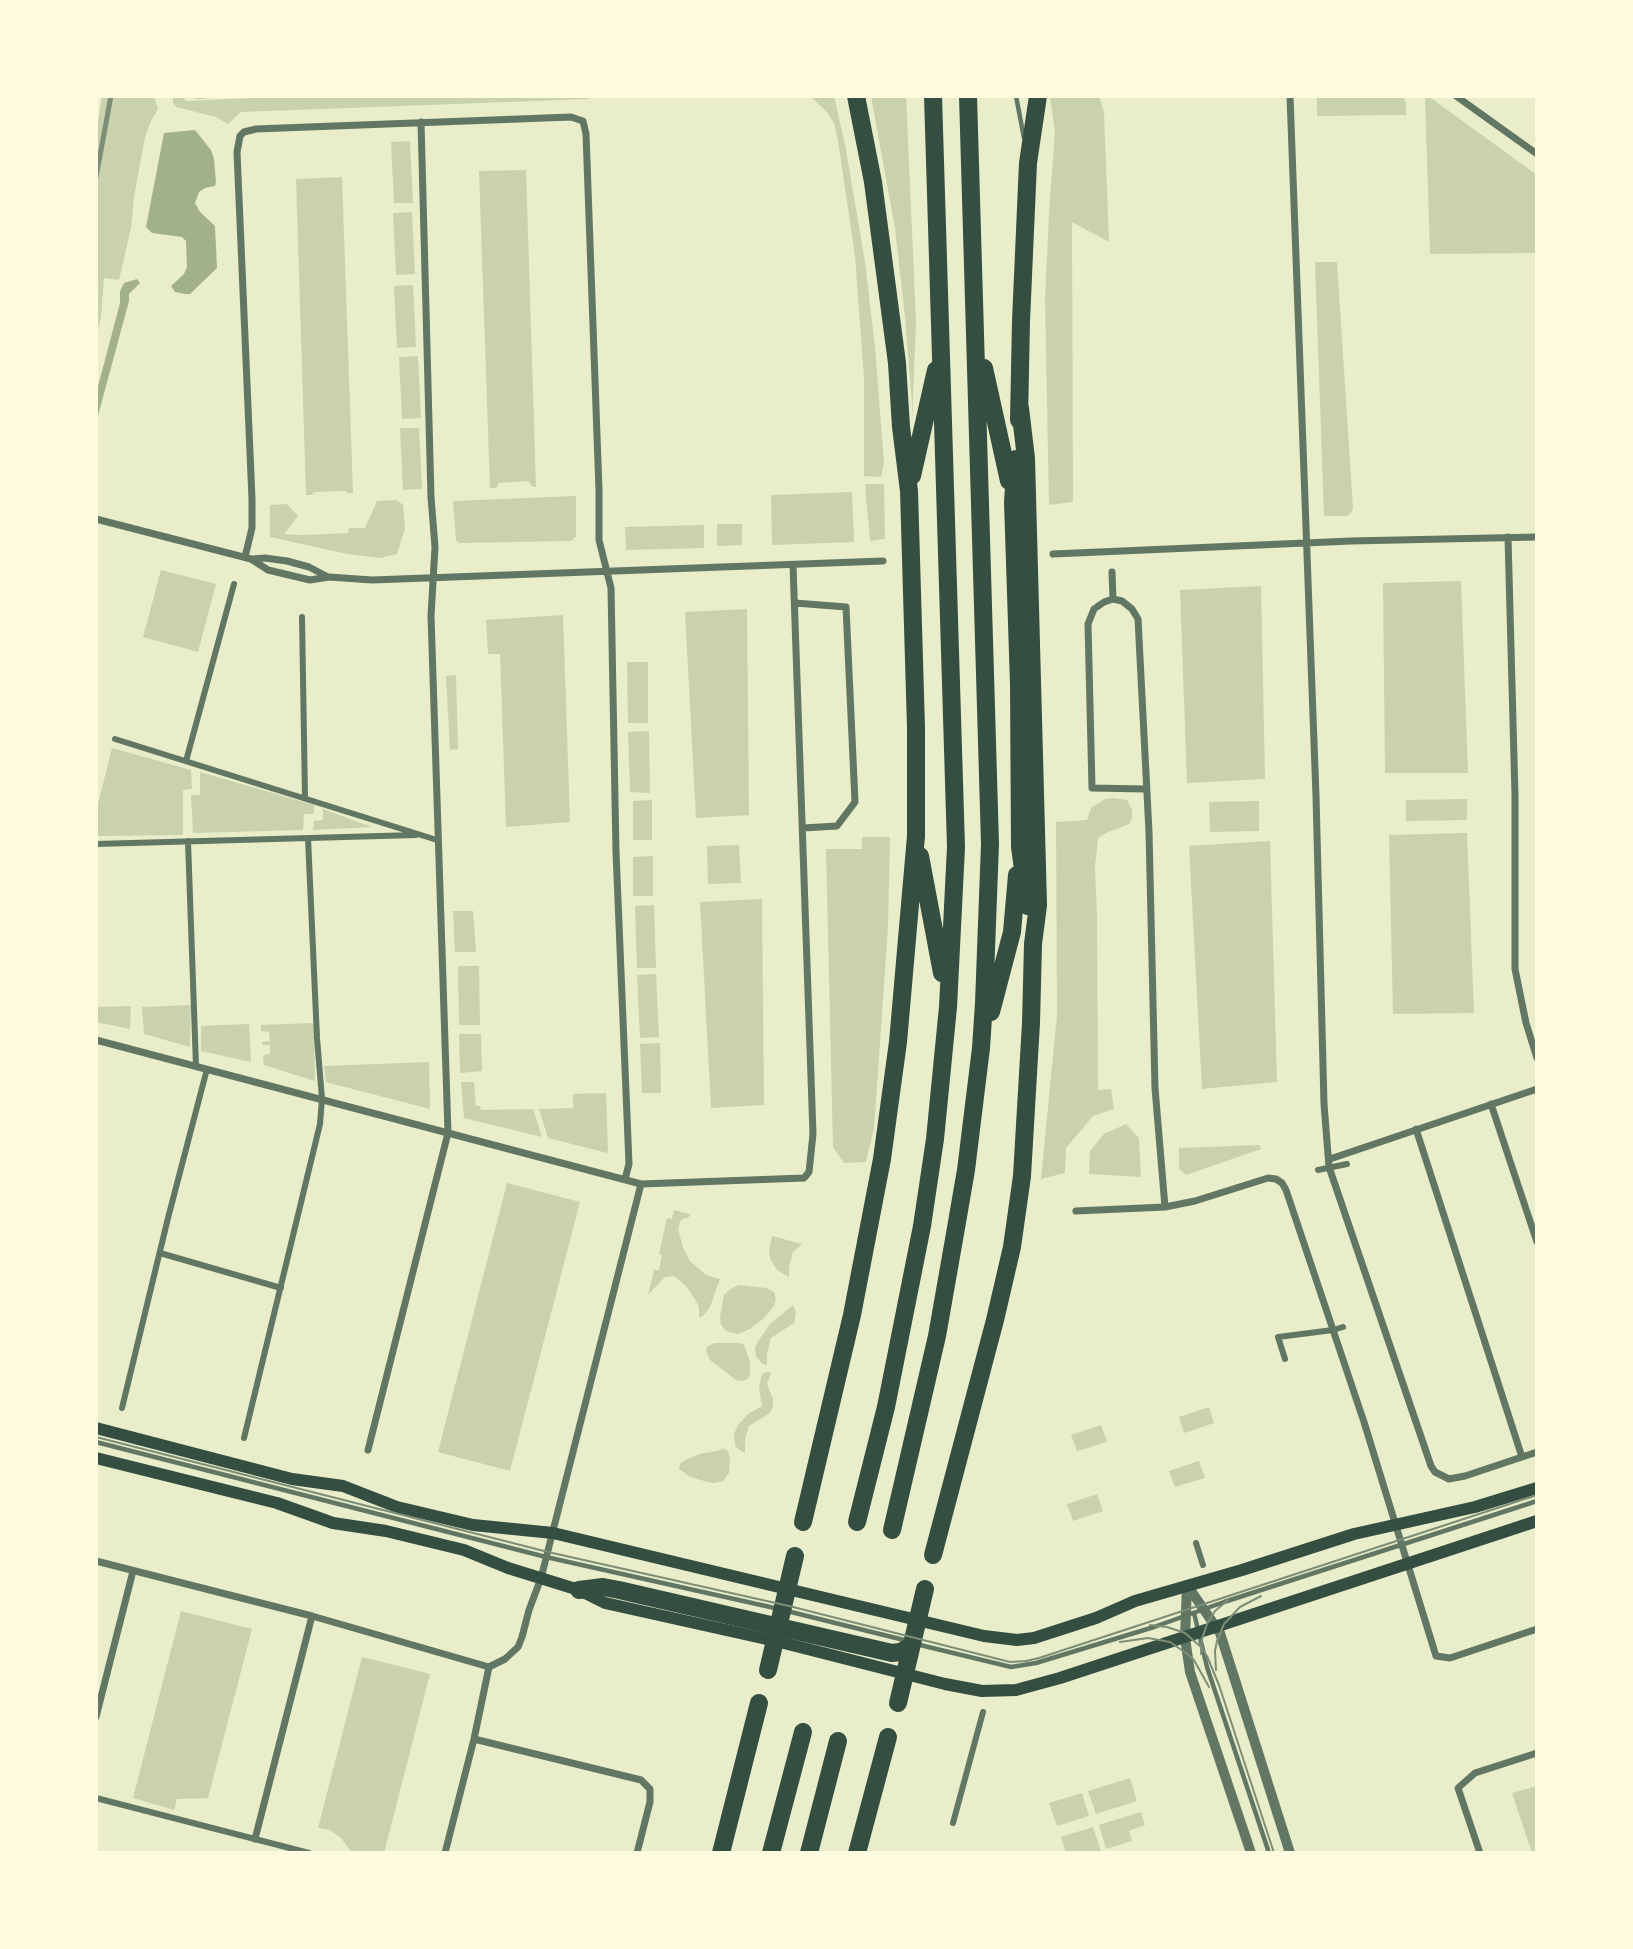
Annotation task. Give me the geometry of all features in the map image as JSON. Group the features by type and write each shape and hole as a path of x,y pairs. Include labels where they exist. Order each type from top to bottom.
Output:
{"highway":[{"path":"803,1522 852,1315 882,1159 898,1042 916,836 916,728 909,491 897,363 873,182 856,96"},
{"path":"857,1522 886,1407 922,1226 941,1086 948,1007 956,847 933,96"},
{"path":"891,1530 931,1362 966,1171 981,1048 990,844 968,96"},
{"path":"981,1048 1012,932 1020,847 1013,502 1020,408 1028,163 1038,96"},
{"path":"975,327 1013,502"},
{"path":"909,491 941,350"},
{"path":"933,1555 995,1320 1012,1247 1022,1176 1033,944 1038,905 1026,458 1020,408"},
{"path":"916,836 948,1007"},
{"path":"1020,847 1033,944"},
{"path":"768,1670 795,1556"},
{"path":"579,1590 603,1587 619,1590 892,1653 900,1652 911,1645"},
{"path":"898,1703 925,1589"},
{"path":"721,1853 759,1703"},
{"path":"771,1853 803,1732"},
{"path":"857,1853 888,1737"},
{"path":"809,1853 838,1741"}],"main road":[{"path":"96,1428 292,1479 344,1486 397,1507 473,1525 553,1533 984,1636 1007,1639 1026,1639 1096,1618 1135,1601 1354,1534 1475,1507 1537,1488"},
{"path":"96,1458 277,1503 333,1523 386,1531 464,1550 508,1568 579,1590"},
{"path":"778,1626 904,1673 982,1691 1016,1690 1071,1675 1537,1521"}],"street":[{"path":"1290,96 1316,796 1324,1104 1329,1167 1435,1472 1449,1479 1465,1476 1537,1452"},
{"path":"1456,96 1537,154"},
{"path":"248,558 252,499 237,152 240,136 256,129 571,117 583,121 586,134 599,540 611,588 617,852 629,1164 625,1179"},
{"path":"368,1450 448,1133 431,616 435,539 431,497 421,122"},
{"path":"96,519 248,558 287,561 309,567 329,577"},
{"path":"1508,537 1515,796 1514,969 1525,1023 1537,1058"},
{"path":"1054,554 1537,537"},
{"path":"248,558 268,570 310,580 329,577 372,580 883,561"},
{"path":"96,1040 640,1184 804,1178 809,1172 813,1134 793,565"},
{"path":"1112,572 1113,598"},
{"path":"186,761 234,584"},
{"path":"1145,789 1092,788 1088,624 1094,609 1113,598 1132,609 1138,619 1149,832 1154,1088 1165,1206"},
{"path":"795,603 846,607 855,802 837,826 803,828"},
{"path":"302,617 305,798"},
{"path":"115,739 437,840"},
{"path":"96,844 421,835"},
{"path":"244,1438 320,1124 322,1099 308,838"},
{"path":"188,841 196,1066"},
{"path":"122,1408 207,1069"},
{"path":"1330,1158 1537,1089"},
{"path":"1491,1104 1537,1242"},
{"path":"1416,1129 1522,1457"},
{"path":"1318,1170 1347,1164"},
{"path":"1076,1211 1165,1206 1195,1201 1268,1178 1282,1183 1364,1422 1436,1656 1450,1658 1537,1629"},
{"path":"96,1561 312,1616 489,1667 505,1659 518,1647 541,1578 640,1184"},
{"path":"1286,1190 1295,1186"},
{"path":"160,1252 281,1288"},
{"path":"1285,1359 1278,1337 1343,1327"},
{"path":"1196,1543 1203,1564"},
{"path":"96,1717 133,1571"},
{"path":"1187,1585 1195,1613 1185,1638 1190,1672 1251,1853"},
{"path":"1187,1585 1195,1613 1217,1626 1290,1853"},
{"path":"255,1839 312,1616"},
{"path":"445,1853 489,1667"},
{"path":"953,1823 983,1712"},
{"path":"474,1739 641,1780 650,1789 650,1802 637,1853"},
{"path":"1480,1853 1458,1788 1475,1773 1537,1753"},
{"path":"96,1798 309,1853"}],"lane":[{"path":"1016,96 1028,163"},
{"path":"96,1442 546,1557 778,1626"},
{"path":"911,1645 1011,1667 1037,1664 1537,1501"},
{"path":"1195,1613 1207,1667 1269,1853"}],"shaded area":[{"path":"102,96 154,96 158,109 145,137 131,228 119,280 104,278 101,317 96,338 96,135"},
{"path":"173,96 184,96 185,101 298,96 590,96 589,99 241,112 228,124 216,117 176,107"},
{"path":"810,96 834,96 845,144 865,262 875,347 884,463 881,477 864,476 864,378 855,256 838,141 834,123"},
{"path":"871,96 906,96 916,321 912,422 905,317 895,228"},
{"path":"1050,96 1099,96 1104,112 1109,242 1072,222 1073,502 1049,505 1045,298 1055,133"},
{"path":"1317,96 1403,96 1406,115 1317,116"},
{"path":"1425,96 1537,175 1537,253 1430,254"},
{"path":"195,130 211,150 214,159 215,186 199,192 195,203 200,212 215,226 217,268 190,294 185,294 175,292 171,286 184,274 187,267 186,241 182,237 152,233 146,227 164,133"},
{"path":"410,141 413,203 394,203 391,142"},
{"path":"526,170 536,487 528,481 499,483 496,488 490,488 479,171"},
{"path":"342,177 353,493 314,492 312,495 306,495 296,179"},
{"path":"412,212 415,274 396,275 393,213"},
{"path":"1315,262 1337,262 1353,508 1347,516 1324,516"},
{"path":"137,279 140,283 129,294 96,423 96,394 120,303 120,291 124,283"},
{"path":"413,285 416,347 397,348 394,286"},
{"path":"418,356 421,418 402,419 399,357"},
{"path":"400,428 419,428 422,489 403,490"},
{"path":"865,484 884,484 885,539 870,541"},
{"path":"852,492 854,542 772,545 771,495"},
{"path":"576,496 576,537 571,541 459,543 456,540 453,501"},
{"path":"397,500 403,505 405,529 397,554 380,558 347,554 270,537 270,505 287,504 298,516 284,534 302,535 348,533 349,528 365,528 377,501"},
{"path":"717,524 742,524 742,545 717,546"},
{"path":"704,525 704,548 626,550 625,527"},
{"path":"161,570 216,584 198,652 143,637"},
{"path":"1461,581 1468,773 1385,773 1383,583"},
{"path":"1261,586 1265,779 1187,783 1180,590"},
{"path":"747,609 749,815 696,818 685,612"},
{"path":"563,615 570,822 506,827 500,654 488,654 486,620"},
{"path":"627,662 648,662 648,723 628,723"},
{"path":"456,675 458,749 450,750 446,676"},
{"path":"649,731 650,793 630,792 628,732"},
{"path":"112,748 191,770 192,789 183,790 183,835 96,836 96,812"},
{"path":"200,772 314,805 314,814 304,814 303,830 193,833 191,795 200,795"},
{"path":"1105,799 1127,800 1132,810 1132,818 1129,824 1098,838 1095,866 1098,1090 1111,1089 1114,1109 1093,1116 1066,1148 1065,1173 1041,1179 1057,1015 1056,822 1087,820 1091,808"},
{"path":"1467,799 1467,820 1406,821 1406,800"},
{"path":"652,800 652,840 633,840 633,801"},
{"path":"1259,801 1259,831 1210,832 1209,802"},
{"path":"323,809 372,827 313,830 314,821 323,820"},
{"path":"1467,833 1474,1013 1393,1014 1389,835"},
{"path":"862,837 890,837 888,928 874,1128 866,1162 844,1163 833,1147 826,849 862,849"},
{"path":"1270,841 1277,1082 1202,1089 1189,846"},
{"path":"739,845 741,883 708,884 707,846"},
{"path":"653,856 653,896 633,896 633,857"},
{"path":"762,899 764,1105 711,1108 700,902"},
{"path":"654,905 656,968 637,968 635,906"},
{"path":"453,911 473,911 476,952 455,952"},
{"path":"458,966 479,966 480,1025 459,1025"},
{"path":"656,974 659,1037 640,1038 637,975"},
{"path":"191,1005 190,1047 144,1034 142,1007"},
{"path":"131,1006 130,1029 96,1022 96,1007"},
{"path":"312,1023 315,1081 264,1065 263,1055 270,1054 270,1045 262,1045 262,1042 270,1041 269,1032 261,1031 261,1025"},
{"path":"249,1024 251,1062 201,1051 201,1026"},
{"path":"459,1034 481,1034 482,1071 460,1073"},
{"path":"660,1043 661,1093 642,1093 640,1044"},
{"path":"429,1062 430,1109 326,1082 324,1066"},
{"path":"461,1082 474,1082 476,1106 480,1106 481,1110 533,1109 542,1137 464,1118"},
{"path":"606,1093 607,1153 548,1138 539,1109 573,1108 573,1094"},
{"path":"1126,1124 1139,1138 1141,1177 1089,1174 1090,1151 1104,1134"},
{"path":"1260,1145 1261,1149 1186,1175 1179,1169 1179,1148"},
{"path":"507,1183 580,1202 510,1471 438,1452"},
{"path":"674,1210 690,1214 681,1220 678,1229 690,1261 706,1275 720,1279 710,1307 699,1318 695,1299 674,1276 665,1277 648,1295 654,1270 659,1270 662,1255 659,1254 667,1218 672,1219"},
{"path":"772,1236 802,1244 793,1252 789,1277 777,1270 771,1260 769,1251"},
{"path":"739,1285 766,1288 774,1292 776,1299 764,1318 738,1334 726,1331 721,1325 720,1317 724,1295"},
{"path":"793,1305 796,1313 794,1323 771,1338 767,1365 763,1364 756,1357 757,1343 770,1324"},
{"path":"715,1343 744,1345 750,1362 748,1379 736,1380 710,1360 706,1350"},
{"path":"767,1372 771,1373 767,1384 773,1406 770,1413 749,1426 745,1453 735,1445 734,1434 748,1414 762,1406 759,1389 761,1377"},
{"path":"1209,1407 1214,1423 1184,1433 1179,1417"},
{"path":"1101,1425 1107,1442 1077,1451 1071,1435"},
{"path":"721,1448 728,1451 730,1458 729,1473 723,1481 714,1483 700,1480 679,1469 685,1460"},
{"path":"1199,1461 1205,1478 1175,1487 1169,1471"},
{"path":"1097,1494 1103,1511 1073,1521 1067,1504"},
{"path":"181,1611 252,1629 208,1798 177,1799 174,1810 133,1798"},
{"path":"362,1657 430,1674 384,1853 352,1853 341,1838 330,1830 318,1828"},
{"path":"1130,1778 1137,1801 1096,1814 1088,1791"},
{"path":"1537,1786 1537,1853 1532,1853 1512,1793"},
{"path":"1082,1793 1089,1816 1057,1826 1049,1803"},
{"path":"1141,1812 1145,1825 1129,1831 1132,1841 1106,1849 1099,1825"},
{"path":"1093,1827 1101,1851 1066,1853 1061,1837"}],"waterway":[{"path":"196,96 204,96"}],"tram line":[{"path":"96,1437 548,1552 789,1606 1010,1662 1039,1658 1537,1495"},
{"path":"1216,1670 1215,1651 1224,1624 1240,1607 1261,1596"},
{"path":"1201,1654 1207,1624 1215,1611 1228,1600"},
{"path":"1150,1625 1185,1633 1207,1656 1274,1853"},
{"path":"1120,1642 1148,1638 1170,1642 1194,1660 1209,1687"}],"railway":[{"path":"96,177 111,96"}]}
